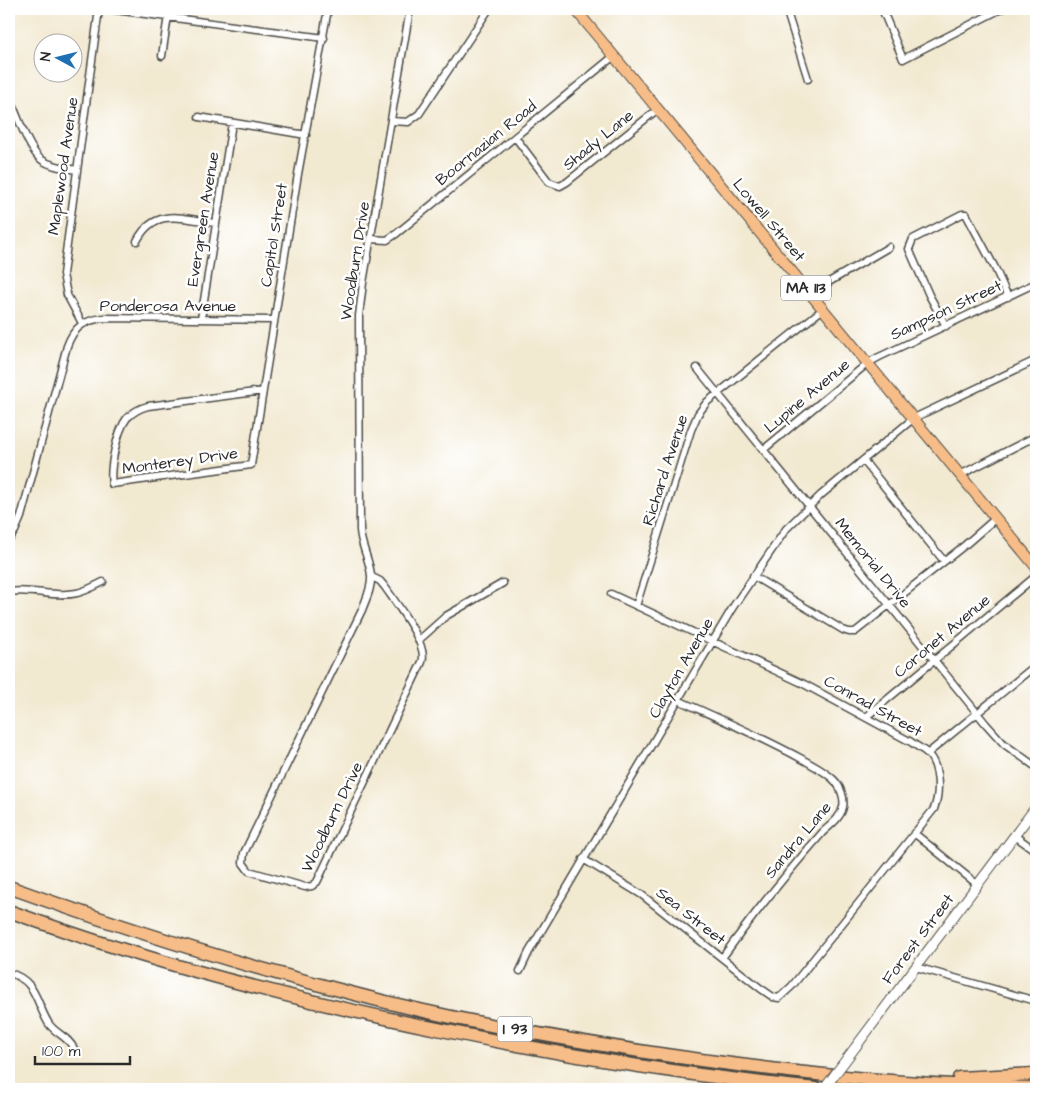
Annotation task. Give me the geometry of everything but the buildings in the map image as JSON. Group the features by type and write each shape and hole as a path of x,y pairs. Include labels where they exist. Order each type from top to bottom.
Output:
{"highway":[{"name":"I 93","path":"9,888 123,926 350,993 424,1011 541,1034 634,1050 760,1068 886,1080 984,1087 1036,1088"},
{"name":"I 93","path":"9,911 88,939 194,970 346,1010 595,1060 697,1075 816,1089"},
{"path":"886,1080 1036,1074"}],"main road":[{"name":"Lowell Street","path":"575,9 1036,567"}],"street":[{"name":"Maplewood Avenue","path":"82,323 67,295 63,274 99,9"},
{"path":"108,9 324,38"},
{"path":"162,56 169,9"},
{"name":"Capitol Street","path":"251,465 328,9"},
{"name":"Woodburn Drive","path":"372,577 380,581 385,587 419,640 424,652 422,662 317,882 312,886 305,887 247,869 242,861 244,853 362,610 370,588 372,577 362,546 360,530 358,331 360,300 410,9"},
{"path":"391,121 408,122 419,114 488,9"},
{"path":"786,9 808,79"},
{"path":"882,9 903,59 1001,9"},
{"name":"Boornazian Road","path":"371,239 382,241 391,238 614,56"},
{"path":"9,94 26,136 38,156 50,164 77,170"},
{"name":"Shady Lane","path":"515,137 549,182 560,186 658,109"},
{"path":"198,117 306,134"},
{"name":"Evergreen Avenue","path":"201,319 232,123"},
{"path":"946,326 929,295 909,249 913,239 962,214 966,214 1008,297"},
{"path":"137,241 151,222 167,216 216,223"},
{"path":"810,293 888,247"},
{"name":"Sampson Street","path":"868,363 879,356 1036,283"},
{"name":"Richard Avenue","path":"636,606 694,422 702,407 824,309"},
{"name":"Ponderosa Avenue","path":"9,539 18,524 23,509 67,346 74,332 82,323 104,318 274,320"},
{"name":"Clayton Avenue","path":"520,971 529,952 713,641 753,576 786,529 809,506 914,418 1036,360"},
{"name":"Lupine Avenue","path":"764,450 868,363"},
{"name":"Memorial Drive","path":"697,368 977,713 1004,744 1036,767"},
{"name":"Monterey Drive","path":"251,465 112,484 111,476 121,429 127,418 138,410 148,406 263,391"},
{"path":"960,474 1036,436"},
{"path":"863,460 944,561"},
{"path":"753,576 850,632 855,632 965,545 996,518"},
{"name":"Coronet Avenue","path":"866,717 1036,576"},
{"path":"9,592 26,590 71,594 83,592 103,582"},
{"path":"419,640 446,616 503,583"},
{"name":"Conrad Street","path":"611,594 794,679 911,742 934,762 938,791 934,809 792,986 779,998"},
{"path":"927,754 1036,665"},
{"name":"Sandra Lane","path":"678,700 776,745 822,771 840,788 843,798 843,808 838,817 778,885 722,958"},
{"name":"Forest Street","path":"824,1089 1036,808"},
{"path":"914,833 978,885"},
{"path":"1015,836 1036,852"},
{"name":"Sea Street","path":"584,859 642,895 764,991 773,997 779,998"},
{"path":"916,967 1036,1000"},
{"path":"9,973 29,985 38,999 49,1024 72,1044 74,1049"}]}
